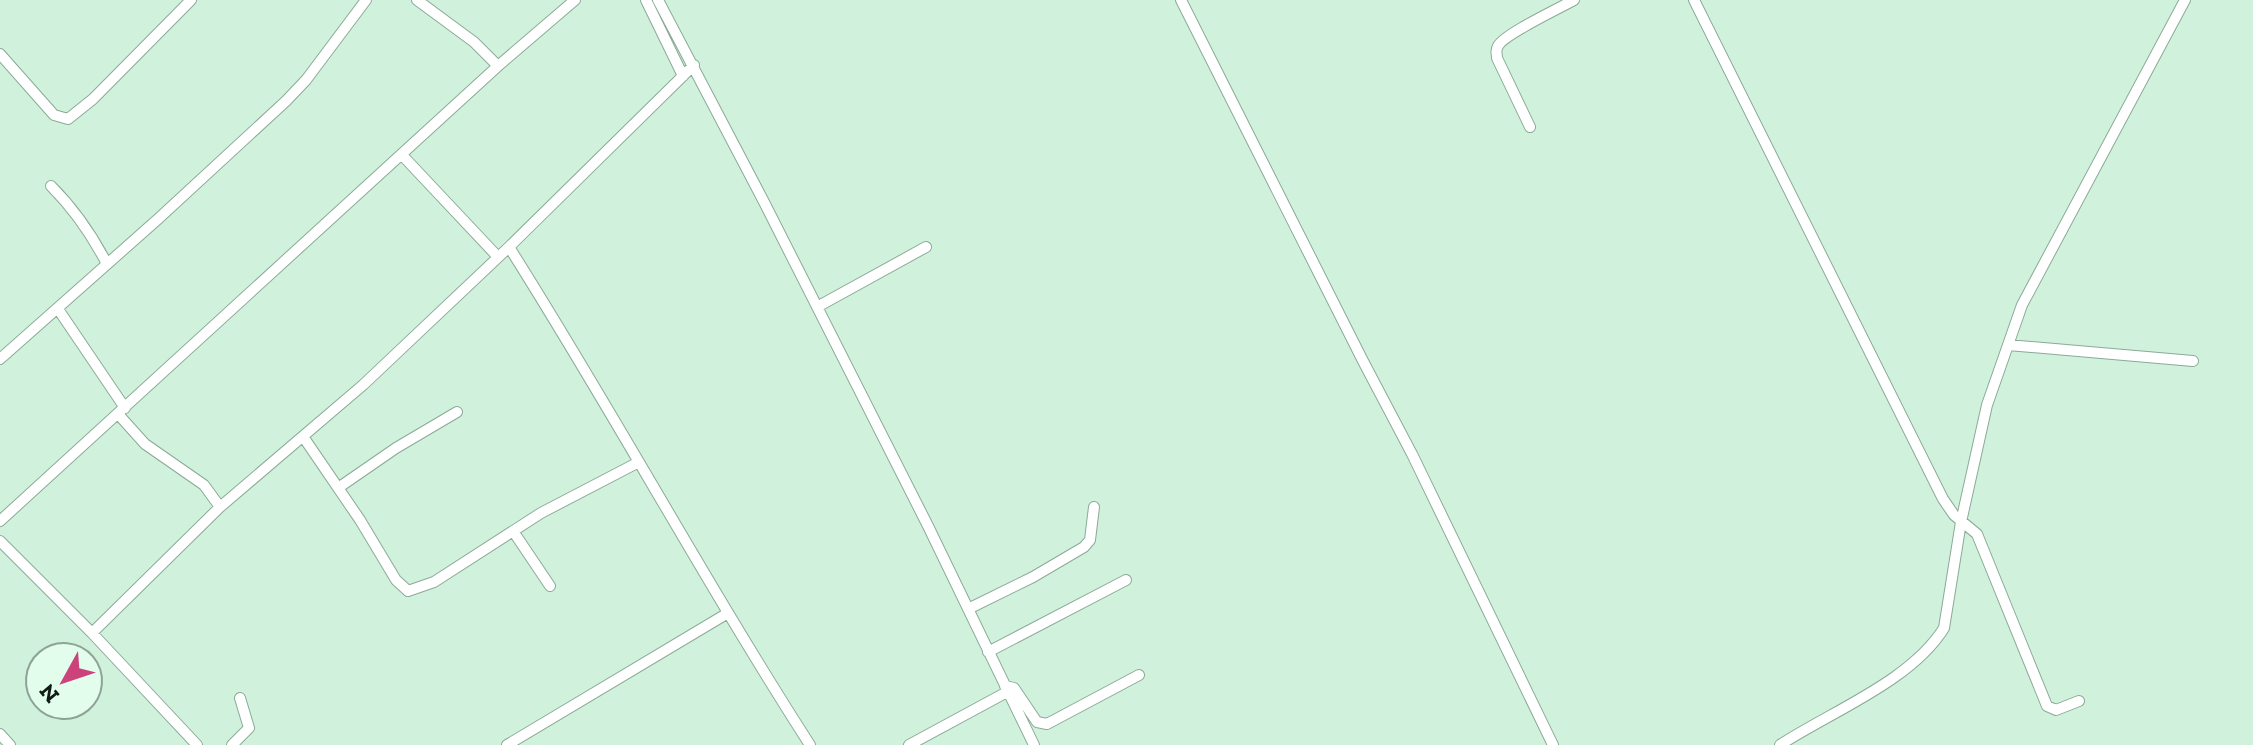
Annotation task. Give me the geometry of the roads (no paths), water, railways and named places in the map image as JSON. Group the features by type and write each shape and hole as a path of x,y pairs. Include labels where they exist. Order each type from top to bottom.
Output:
{"street":[{"path":"0,54 54,115 68,119 102,90 191,0"},
{"path":"0,359 286,101 306,80 366,0"},
{"path":"417,0 474,42 498,66"},
{"path":"0,521 498,66 575,0"},
{"path":"646,0 683,76"},
{"path":"658,0 817,307 1034,745"},
{"path":"1181,0 1412,454 1553,745"},
{"path":"1530,127 1496,49 1513,34 1574,0"},
{"path":"1694,0 1943,499 1961,522 1977,534 2047,706 2056,710 2079,701"},
{"path":"1780,745 1891,679 1937,640 1944,628 1961,522 1987,405 2022,305 2185,0"},
{"path":"92,633 220,507 304,438 509,247 694,65"},
{"path":"402,155 498,257"},
{"path":"51,186 85,226 107,264"},
{"path":"509,247 810,745"},
{"path":"817,307 926,247"},
{"path":"58,309 145,444 204,485 220,507"},
{"path":"2008,345 2193,361"},
{"path":"338,488 396,448 457,412"},
{"path":"304,438 396,580 408,591 434,582 513,531 637,463"},
{"path":"968,609 1033,577 1084,547 1090,540 1094,507"},
{"path":"513,531 550,586"},
{"path":"0,541 197,745"},
{"path":"988,652 1074,610 1126,580"},
{"path":"507,745 728,613"},
{"path":"909,745 1006,689 1014,688 1037,722 1047,724 1139,675"},
{"path":"232,745 249,728 240,698"},
{"path":"0,734 10,745"}]}
